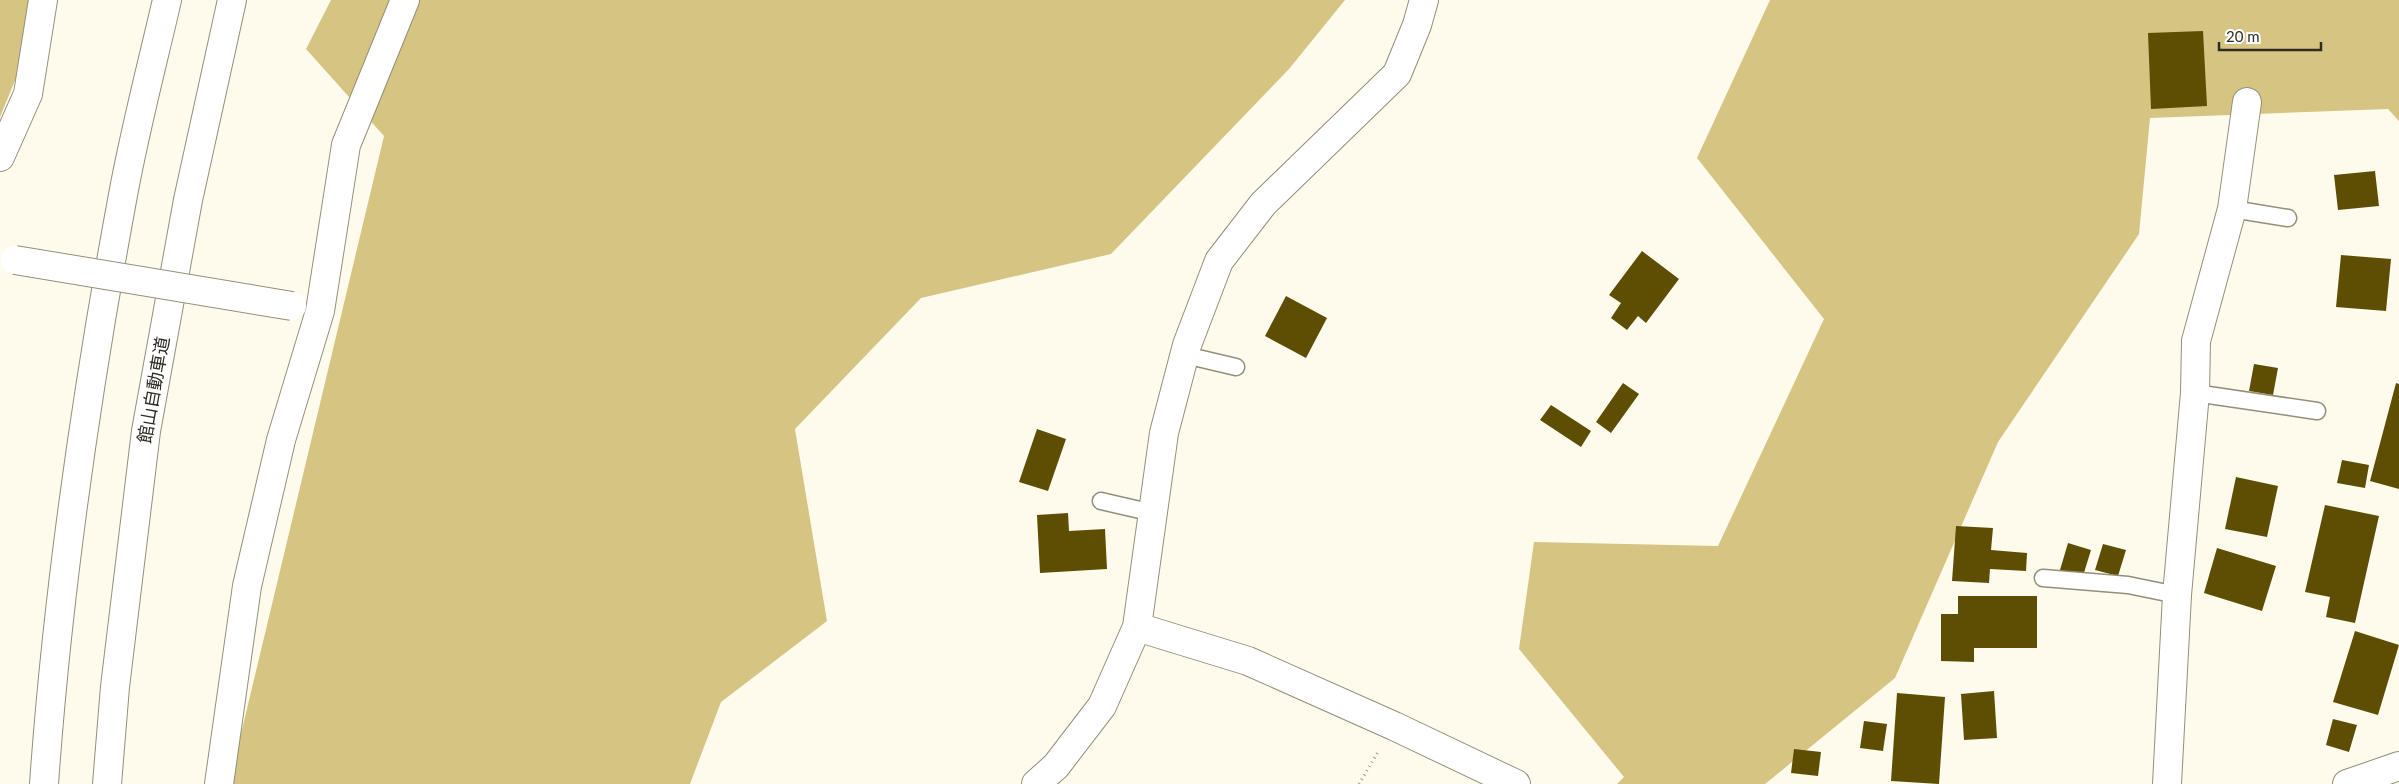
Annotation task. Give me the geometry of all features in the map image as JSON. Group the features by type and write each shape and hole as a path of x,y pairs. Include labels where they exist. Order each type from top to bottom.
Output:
{"main road":[{"path":"0,157 28,94 43,0"},
{"path":"44,784 51,696 82,438 124,193 167,0"},
{"name":"館山自動車道","path":"107,784 115,687 146,431 188,200 232,0"},
{"path":"219,784 247,586 281,440 320,311 346,145 405,0"},
{"path":"1036,784 1056,766 1102,706 1137,626 1164,433 1185,354 1219,262 1263,204 1397,74 1417,25 1424,0"},
{"path":"2167,784 2177,595 2195,393 2196,340 2232,209 2246,102"},
{"path":"7,258 320,311"},
{"path":"1137,626 1248,660 1516,784"},
{"path":"2347,784 2399,766"}],"lane":[{"path":"2232,209 2288,218"},
{"path":"1185,354 1236,367"},
{"path":"2195,393 2317,412"},
{"path":"1101,501 1153,513"},
{"path":"2042,578 2128,586 2177,595"}],"shaded area":[{"path":"0,0 48,0 0,117"},
{"path":"331,0 1345,0 1289,69 1111,254 921,298 795,429 827,621 721,702 690,784 229,784 384,136 306,49"},
{"path":"1770,0 2399,0 2399,121 2388,109 2150,118 2139,234 1998,442 1895,678 1765,784 1617,784 1624,777 1519,649 1534,542 1718,546 1824,319 1697,158"}],"building":[{"path":"2203,31 2207,106 2151,109 2148,33"},
{"path":"2375,171 2379,206 2338,210 2334,175"},
{"path":"1642,251 1679,279 1646,323 1638,316 1627,330 1611,318 1621,303 1609,295"},
{"path":"2341,255 2391,259 2386,311 2336,307"},
{"path":"1286,296 1327,318 1306,358 1265,336"},
{"path":"2254,364 2278,368 2273,395 2249,391"},
{"path":"1623,383 1639,394 1611,433 1596,422"},
{"path":"2396,383 2399,384 2399,489 2370,481"},
{"path":"1551,405 1591,431 1581,447 1540,420"},
{"path":"1037,429 1066,439 1048,491 1019,482"},
{"path":"2342,460 2369,465 2365,488 2337,483"},
{"path":"2236,477 2278,486 2267,537 2225,529"},
{"path":"2325,505 2379,516 2355,623 2326,617 2330,597 2305,592"},
{"path":"1068,513 1069,531 1105,529 1107,569 1040,573 1037,515"},
{"path":"1956,526 1993,528 1991,550 2027,553 2026,571 1990,569 1989,583 1952,581"},
{"path":"2068,543 2091,550 2083,576 2060,570"},
{"path":"2103,544 2126,550 2118,576 2095,570"},
{"path":"2217,548 2276,566 2262,611 2204,593"},
{"path":"1958,596 2037,596 2037,648 1974,648 1974,662 1941,661 1941,614 1958,614"},
{"path":"2355,631 2399,645 2378,715 2333,702"},
{"path":"1994,691 1997,738 1964,740 1961,694"},
{"path":"1897,693 1945,697 1939,784 1891,781"},
{"path":"2333,719 2357,725 2349,752 2326,745"},
{"path":"1864,721 1887,724 1883,751 1860,748"},
{"path":"1794,749 1821,752 1818,776 1791,773"}]}
